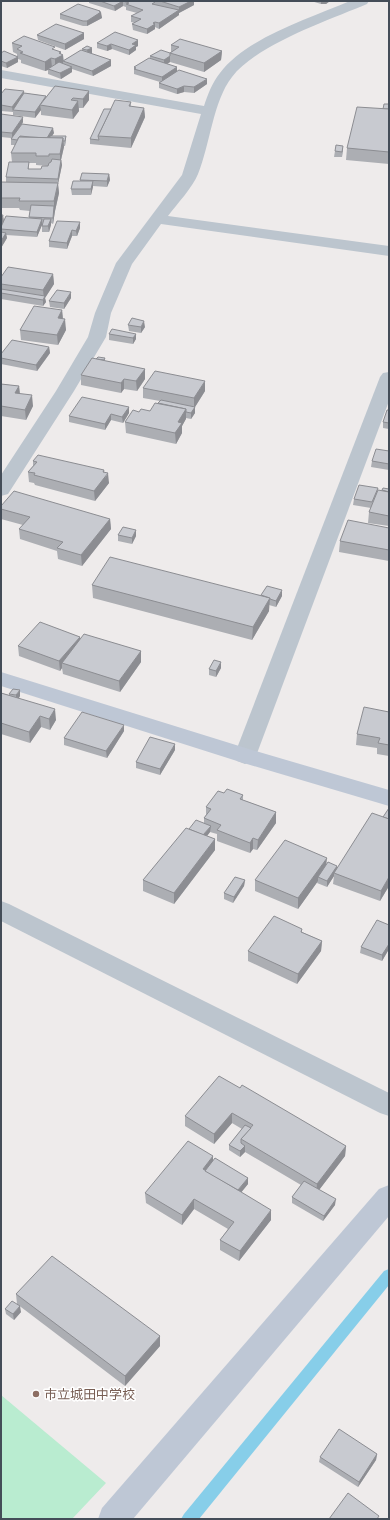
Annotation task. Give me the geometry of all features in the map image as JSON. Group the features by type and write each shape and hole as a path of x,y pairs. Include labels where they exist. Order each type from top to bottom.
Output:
{"street":[{"path":"1,490 66,391 97,337 103,313 124,263 156,218 190,176 196,160 209,111 219,85 234,65 261,45 362,1"},
{"path":"1,74 209,111"},
{"path":"156,218 389,251"},
{"path":"245,756 389,377"},
{"path":"1,679 245,756 389,798"},
{"path":"1,910 389,1105"},
{"path":"113,1519 389,1197"}],"green space":[{"path":"1,1395 106,1483 72,1519 1,1519"}],"building":[{"path":"100,1 123,1 114,6"},
{"path":"123,1 153,1 155,2 152,4 179,10 159,23 153,23 155,24 147,29 132,24 141,19 131,16 143,10 126,4 129,3"},
{"path":"160,1 191,1 179,7"},
{"path":"78,4 101,12 87,21 60,14"},
{"path":"56,24 84,33 65,44 37,35"},
{"path":"115,32 138,40 132,44 136,45 129,50 111,44 107,46 97,43"},
{"path":"24,36 55,47 52,49 61,52 59,53 63,55 55,59 51,58 45,62 20,53 23,52 17,49 22,46 12,43"},
{"path":"180,39 222,51 204,63 170,53 179,47 171,45"},
{"path":"87,46 92,48 87,50 82,49"},
{"path":"81,50 111,60 92,71 63,61"},
{"path":"161,50 170,53 170,56 164,60 150,56"},
{"path":"4,51 18,57 6,63 1,61 1,53"},
{"path":"149,58 177,67 162,77 134,69 136,68 134,67"},
{"path":"59,62 72,67 60,73 48,69"},
{"path":"179,70 207,79 194,87 184,86 177,89 159,83"},
{"path":"55,86 89,91 83,99 73,98 71,100 78,101 72,110 40,105"},
{"path":"5,89 24,91 12,107 1,105 1,94"},
{"path":"24,93 46,96 35,112 13,110"},
{"path":"115,100 131,102 129,106 144,108 131,138 98,136"},
{"path":"384,104 389,104 389,109 383,109"},
{"path":"357,107 389,109 389,152 347,148"},
{"path":"104,109 111,109 98,136 99,140 90,139"},
{"path":"1,114 23,117 12,133 1,132"},
{"path":"22,124 53,128 47,138 20,136 17,140 11,139"},
{"path":"50,136 66,136 65,141 63,141 63,138 50,138"},
{"path":"19,137 63,138 60,154 36,156 36,153 11,153"},
{"path":"336,145 343,146 342,152 335,151"},
{"path":"52,159 61,160 58,179 6,177 9,162 29,162 28,169 41,169 42,166 48,166"},
{"path":"82,173 109,174 107,181 80,180"},
{"path":"73,181 93,181 91,189 71,189"},
{"path":"1,182 58,183 54,201 19,201 20,198 1,198"},
{"path":"31,205 54,206 53,218 29,217"},
{"path":"6,216 42,219 37,232 1,229"},
{"path":"44,219 51,219 48,226 42,226"},
{"path":"57,221 80,222 76,231 72,230 67,243 49,241"},
{"path":"1,232 6,233 1,241"},
{"path":"8,267 53,274 43,290 1,284 1,277"},
{"path":"1,289 45,296 43,300 1,293"},
{"path":"57,290 71,292 64,303 49,301"},
{"path":"34,306 62,310 58,318 65,319 57,335 20,330"},
{"path":"132,318 144,321 141,327 128,325"},
{"path":"112,329 136,334 133,338 109,334"},
{"path":"12,340 49,347 36,365 1,358 1,354"},
{"path":"98,357 105,358 104,360 96,359"},
{"path":"92,358 145,369 136,381 124,379 121,383 81,375"},
{"path":"155,371 205,381 194,398 143,388"},
{"path":"1,384 19,386 15,393 32,395 25,410 1,406"},
{"path":"82,397 129,407 122,417 111,414 105,424 69,416"},
{"path":"161,400 195,407 191,413 186,412 186,409 158,403"},
{"path":"155,403 186,409 178,422 182,423 175,433 125,422 133,410 139,412 141,409 150,411"},
{"path":"387,410 389,410 389,423 383,422"},
{"path":"376,449 389,451 389,464 372,461"},
{"path":"38,455 104,470 103,472 108,473 94,491 34,475 35,473 28,472 37,462 33,461"},
{"path":"359,485 378,488 372,502 354,499"},
{"path":"383,488 389,489 389,492 382,490"},
{"path":"378,490 389,492 389,516 369,512"},
{"path":"14,491 110,519 81,555 57,548 63,542 19,529 30,517 1,509 1,506"},
{"path":"348,520 389,528 389,550 340,541"},
{"path":"123,527 136,530 132,538 118,535"},
{"path":"110,557 270,598 253,627 92,585"},
{"path":"267,586 282,590 276,601 261,595"},
{"path":"40,622 80,637 59,661 18,646"},
{"path":"84,634 141,651 119,681 62,663"},
{"path":"214,660 221,662 216,671 209,669"},
{"path":"13,689 20,690 16,695 9,694"},
{"path":"1,693 55,709 49,719 40,716 29,732 1,723"},
{"path":"364,707 389,712 389,745 378,743 380,738 357,734"},
{"path":"82,712 124,725 106,751 64,738"},
{"path":"150,737 175,744 160,769 136,762"},
{"path":"227,789 243,795 240,799 276,812 258,840 253,838 250,843 217,830 221,825 204,818 211,809 206,807 218,791 224,793"},
{"path":"389,808 389,819 383,817"},
{"path":"372,813 389,819 389,877 381,891 334,873"},
{"path":"196,820 211,826 203,835 189,829"},
{"path":"186,828 215,839 174,893 143,880"},
{"path":"285,840 327,858 298,898 255,880"},
{"path":"328,862 337,866 327,881 318,877"},
{"path":"235,877 245,880 234,897 224,893"},
{"path":"274,916 302,929 301,932 322,941 298,974 248,951"},
{"path":"377,920 389,925 389,944 382,955 361,947"},
{"path":"219,1076 240,1088 242,1085 346,1146 317,1184 241,1139 253,1125 232,1113 214,1134 185,1116"},
{"path":"245,1125 251,1128 241,1139 241,1143 245,1146 240,1151 229,1145"},
{"path":"188,1141 213,1156 203,1169 271,1210 240,1251 220,1240 234,1222 194,1199 182,1215 145,1193"},
{"path":"215,1158 248,1178 238,1190 205,1171"},
{"path":"304,1181 336,1199 324,1216 292,1197"},
{"path":"52,1256 160,1336 125,1376 16,1294"},
{"path":"12,1301 20,1306 13,1314 5,1309"},
{"path":"339,1429 377,1454 359,1482 320,1457"},
{"path":"348,1493 379,1516 377,1519 329,1519"}],"waterway":[{"path":"189,1519 389,1275"}],"place":[{"name":"市立城田中学校","path":"36,1394"}]}
